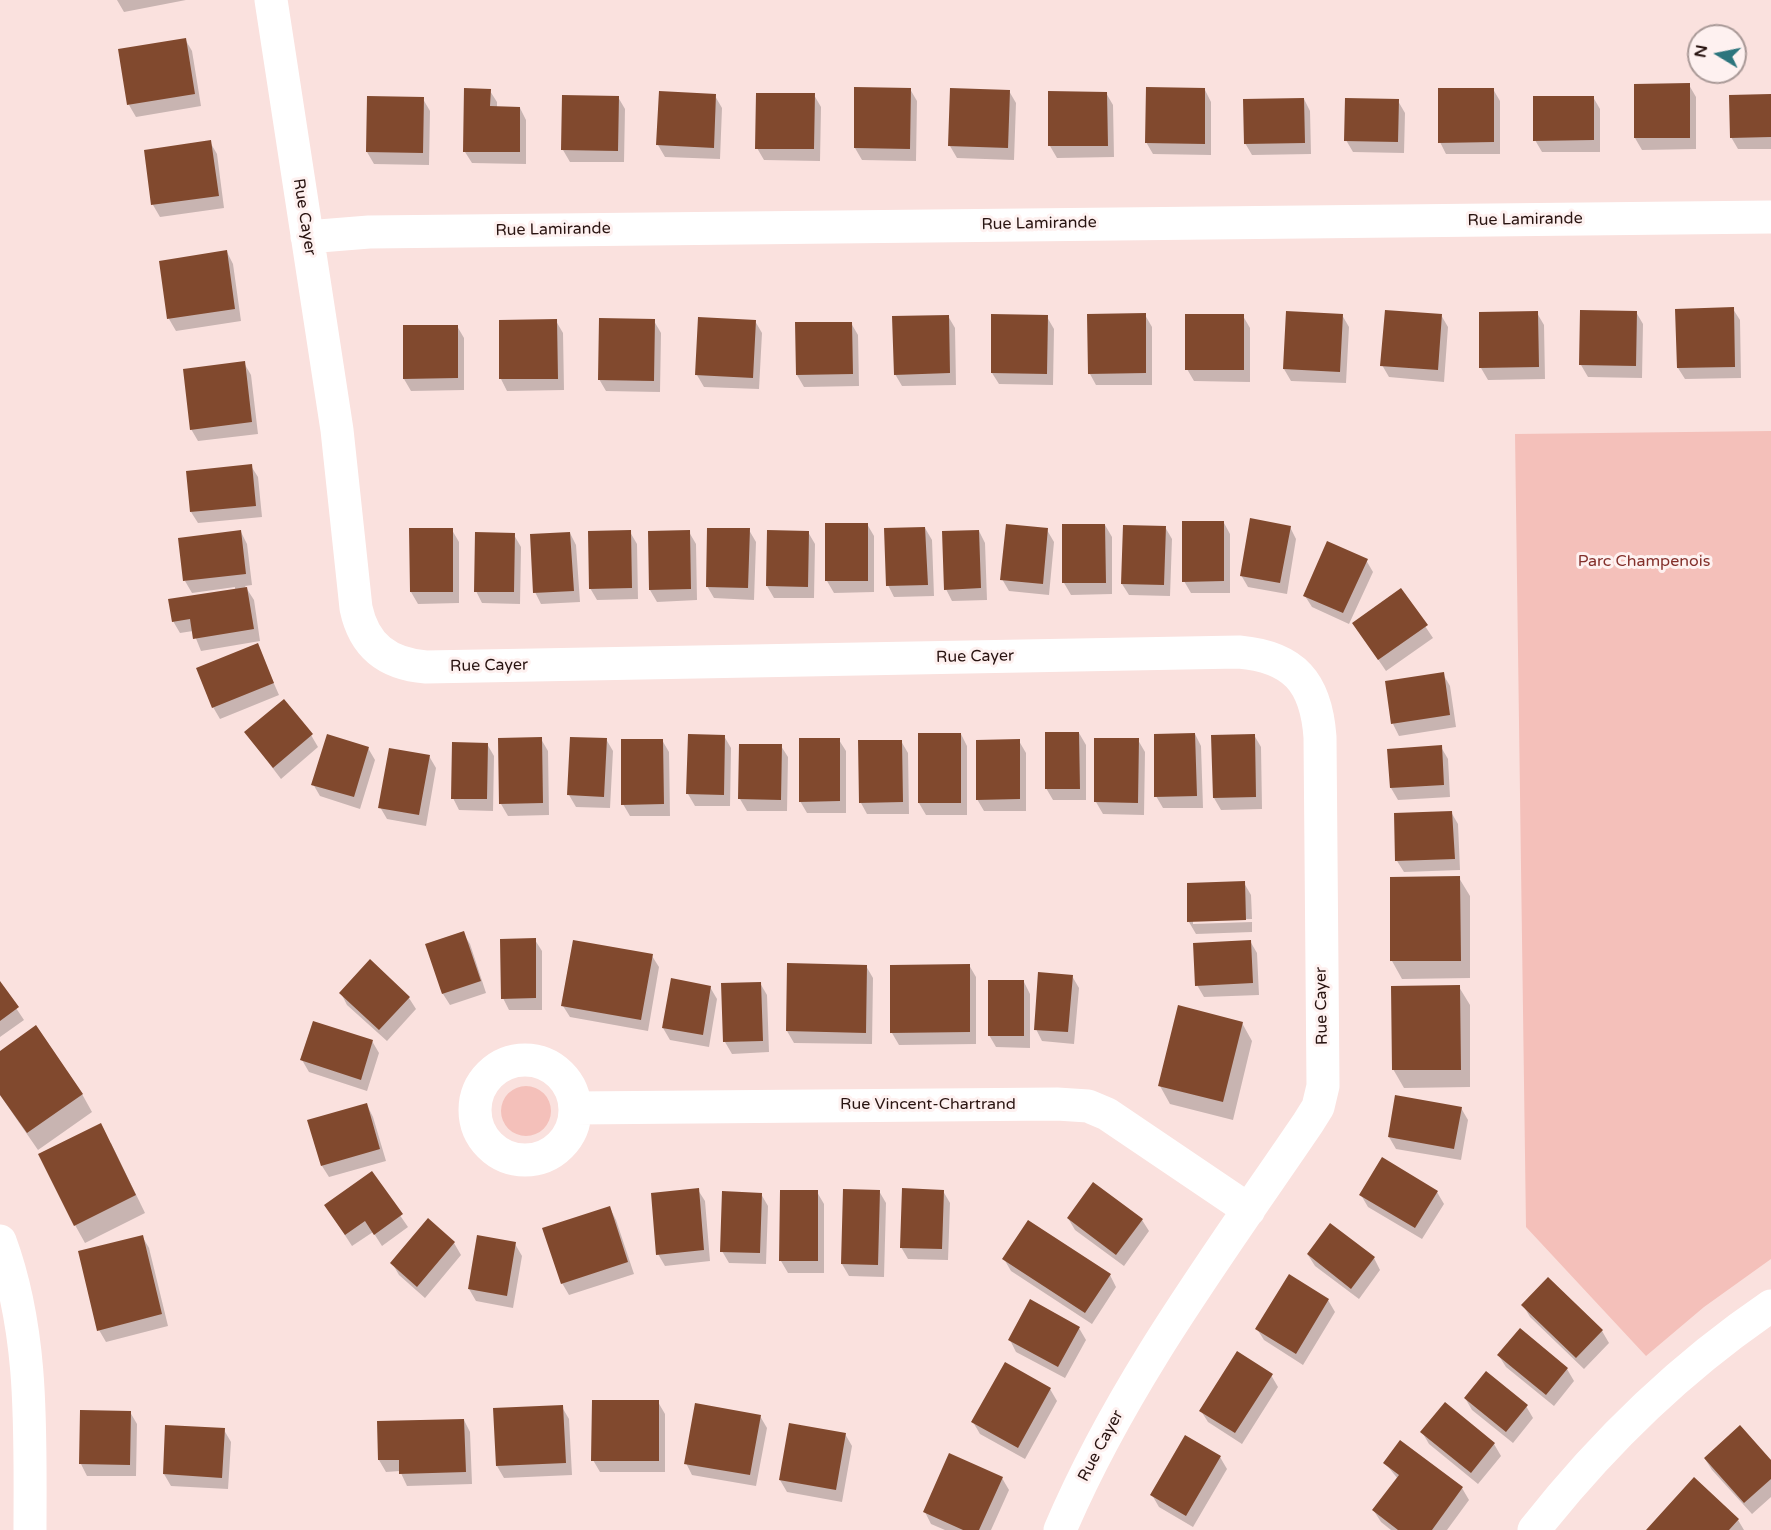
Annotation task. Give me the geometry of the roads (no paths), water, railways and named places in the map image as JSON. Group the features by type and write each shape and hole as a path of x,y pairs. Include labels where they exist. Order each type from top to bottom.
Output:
{"street":[{"name":"Rue Cayer","path":"271,0 337,430 358,619 364,635 375,648 394,660 426,667 1239,652 1271,658 1295,672 1315,700 1320,737 1323,1086 1318,1107 1126,1400 1094,1456 1060,1530"},
{"name":"Rue Lamirande","path":"307,237 369,232 1771,217"},
{"name":"Rue Vincent-Chartrand","path":"575,1108 1057,1104 1088,1106 1124,1124 1249,1210"},
{"path":"0,1241 14,1286 27,1349 30,1530"},
{"path":"1534,1530 1602,1452 1648,1406 1695,1363 1771,1306"}],"park label":[{"name":"Parc Champenois","path":"1644,562"}]}
